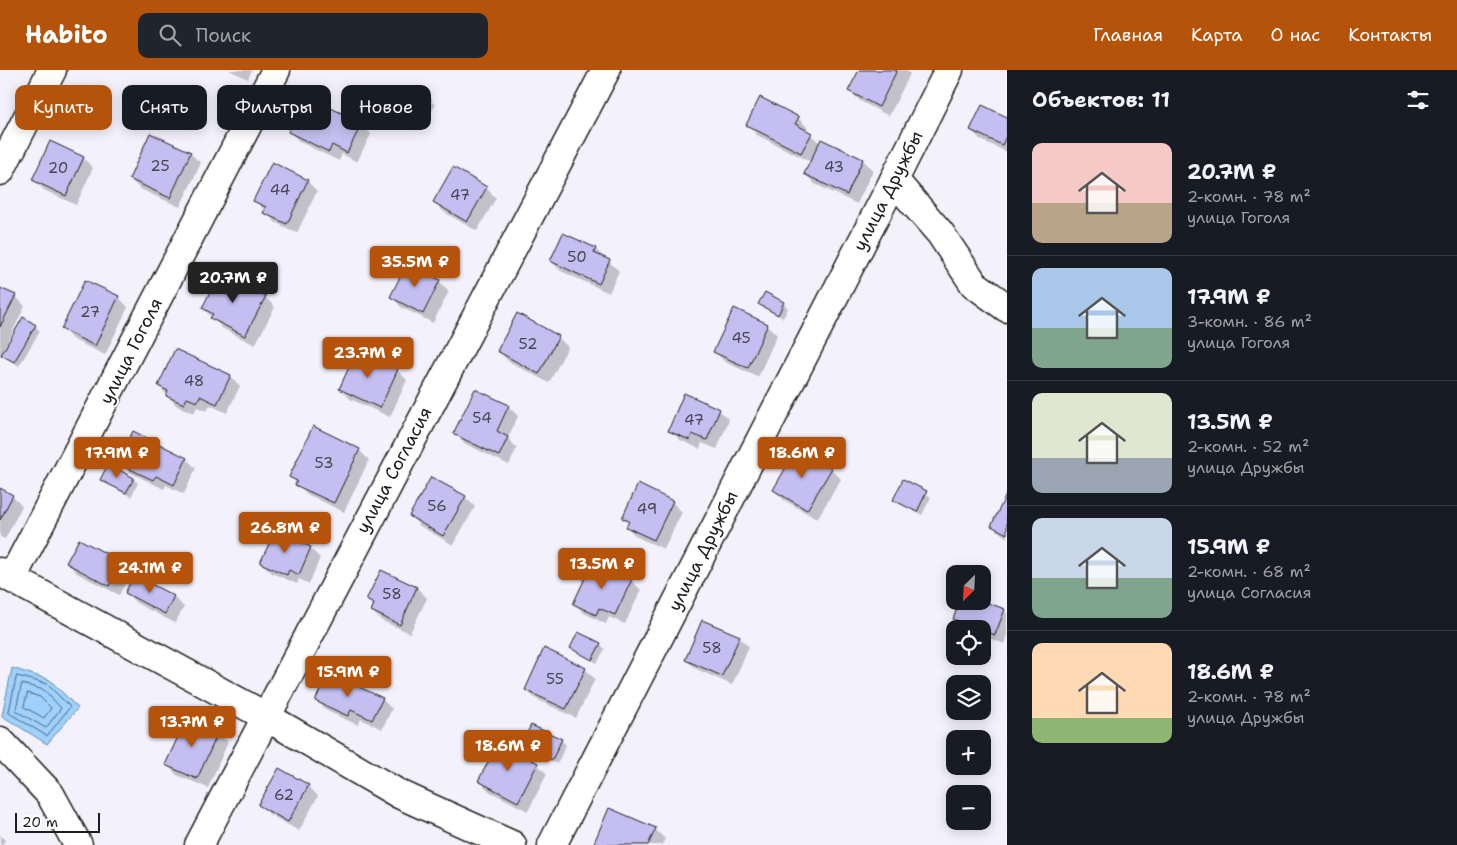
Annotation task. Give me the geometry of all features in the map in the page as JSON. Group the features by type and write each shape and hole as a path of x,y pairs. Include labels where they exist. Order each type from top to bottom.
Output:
{"street":[{"path":"0,171 52,70"},
{"name":"улица Гоголя","path":"6,575 276,70"},
{"name":"улица Согласия","path":"198,845 606,70"},
{"name":"улица Дружбы","path":"552,845 949,70"},
{"path":"894,180 940,233 974,284 1007,308"},
{"path":"6,575 265,716 399,794 512,845"},
{"path":"0,741 50,794 78,845"}],"water":[{"path":"12,668 50,680 78,708 47,744 2,716"}],"building":[{"path":"859,70 897,70 879,107 848,91"},
{"path":"760,97 799,117 795,124 812,133 801,153 746,125"},
{"path":"982,105 1007,117 1007,134 1002,145 970,130"},
{"path":"331,108 341,113 341,130 358,130 347,153 332,145 329,152 288,132 289,130 331,130"},
{"path":"150,133 191,152 170,198 129,179"},
{"path":"821,139 863,159 847,195 804,174"},
{"path":"50,141 84,157 66,196 32,180"},
{"path":"272,162 308,180 287,224 263,213 266,207 253,201"},
{"path":"453,167 487,187 467,222 433,202"},
{"path":"563,233 596,248 594,253 610,260 599,284 550,261"},
{"path":"407,263 440,280 423,314 390,297"},
{"path":"220,272 266,296 245,336 210,318 213,314 202,308"},
{"path":"85,280 119,296 95,346 61,329"},
{"path":"0,288 16,295 0,327"},
{"path":"765,292 784,302 778,315 758,304"},
{"path":"734,308 768,324 748,368 713,352"},
{"path":"517,313 559,336 539,374 497,351"},
{"path":"23,317 36,325 14,362 1,355"},
{"path":"175,349 231,375 217,404 200,396 197,402 187,398 184,404 166,396 168,391 158,386"},
{"path":"357,350 398,369 380,408 339,389"},
{"path":"475,389 509,405 497,431 508,437 499,456 453,434"},
{"path":"684,393 720,409 707,440 692,434 690,440 668,431"},
{"path":"313,426 360,449 334,503 295,485 297,481 289,477"},
{"path":"133,431 187,458 174,485 156,476 153,480 117,463"},
{"path":"797,448 832,468 807,510 773,490"},
{"path":"108,464 134,478 126,493 100,480"},
{"path":"431,477 466,496 443,536 409,516"},
{"path":"903,479 927,491 917,512 893,500"},
{"path":"638,484 673,501 654,540 626,527 629,521 622,518"},
{"path":"0,488 13,495 0,520"},
{"path":"1007,493 1007,534 991,526"},
{"path":"275,531 311,547 299,575 289,570 287,575 260,563"},
{"path":"79,539 122,562 109,586 66,563"},
{"path":"593,561 632,579 615,615 599,608 596,615 573,604"},
{"path":"381,570 417,587 400,625 371,611 374,604 366,600"},
{"path":"134,575 174,596 165,614 125,593"},
{"path":"991,604 1005,609 995,635 991,633 991,620 953,619 956,610 991,610"},
{"path":"702,620 740,636 722,676 685,660"},
{"path":"578,632 601,643 592,660 570,648"},
{"path":"544,648 586,668 566,709 525,690"},
{"path":"328,673 383,698 372,720 351,710 348,716 315,701"},
{"path":"187,717 219,731 197,779 165,765"},
{"path":"531,725 562,739 552,760 521,745"},
{"path":"498,743 538,763 518,802 478,781"},
{"path":"279,768 309,785 288,822 258,805"},
{"path":"609,808 656,828 648,845 593,845"}]}
